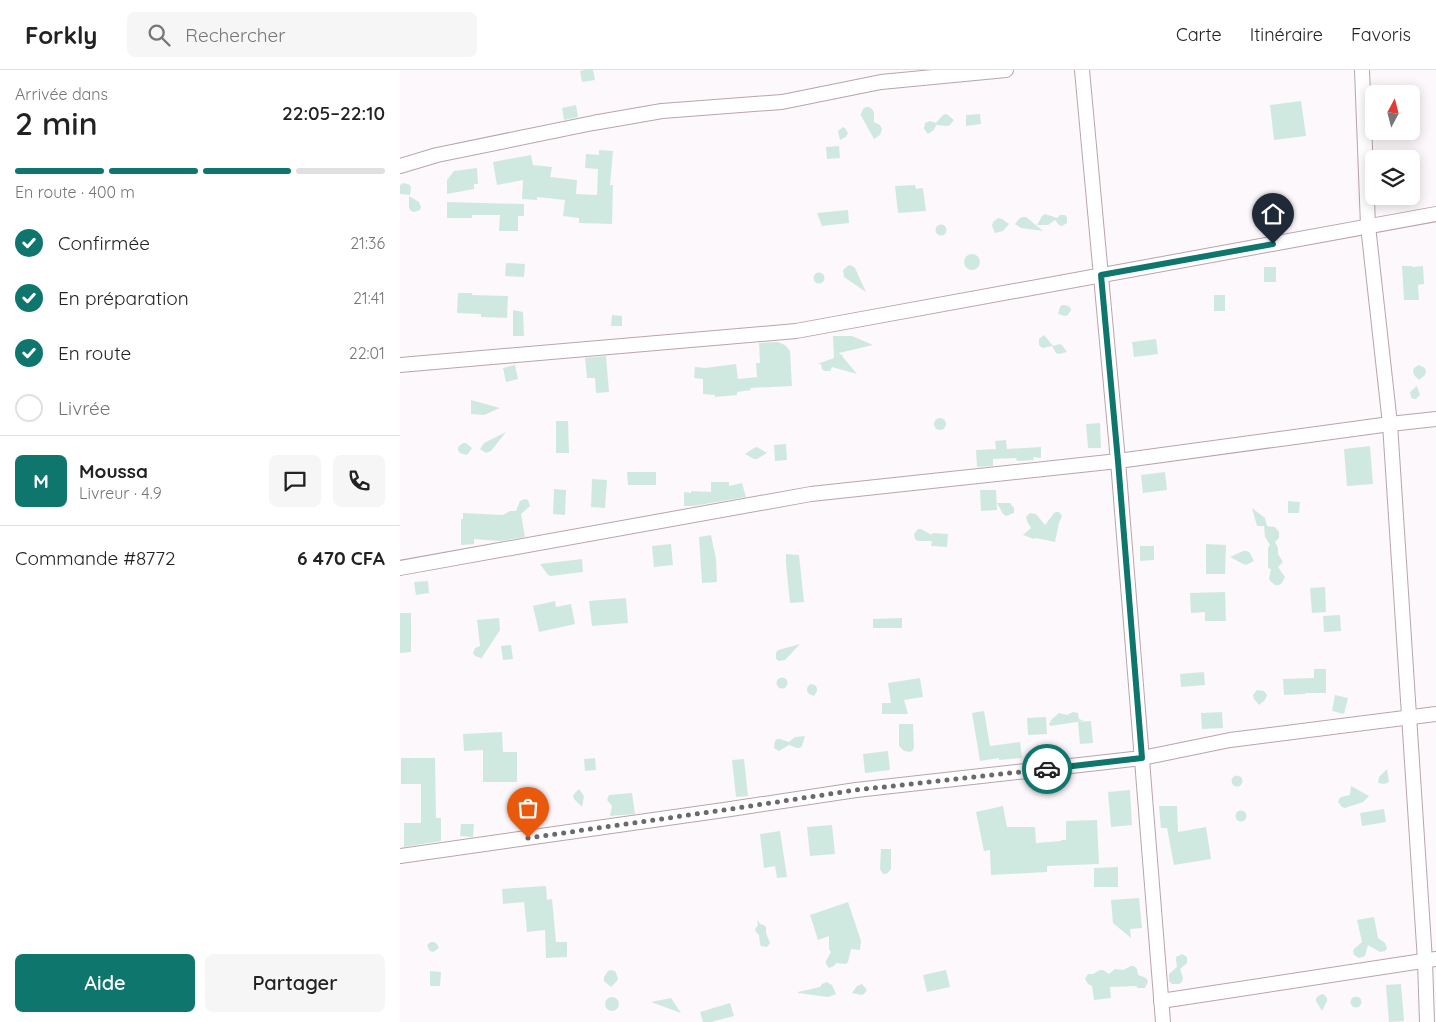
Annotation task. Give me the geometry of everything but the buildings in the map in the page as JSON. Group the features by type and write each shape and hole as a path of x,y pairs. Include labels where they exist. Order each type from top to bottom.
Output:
{"street":[{"path":"400,166 544,133 662,111 782,102 881,82 1006,70"},
{"path":"1082,70 1118,461 1163,1022"},
{"path":"1362,70 1368,226 1390,424 1408,717 1430,960 1427,1022"},
{"path":"400,365 796,331 1436,214"},
{"path":"400,568 812,494 1118,461 1436,419"},
{"path":"400,856 856,790 1142,758 1230,740 1436,714"},
{"path":"1161,1001 1430,960"}],"way so far":[{"path":"528,838 856,790 1047,769"}],"route":[{"path":"1047,769 1142,758 1101,275 1273,244"}]}
